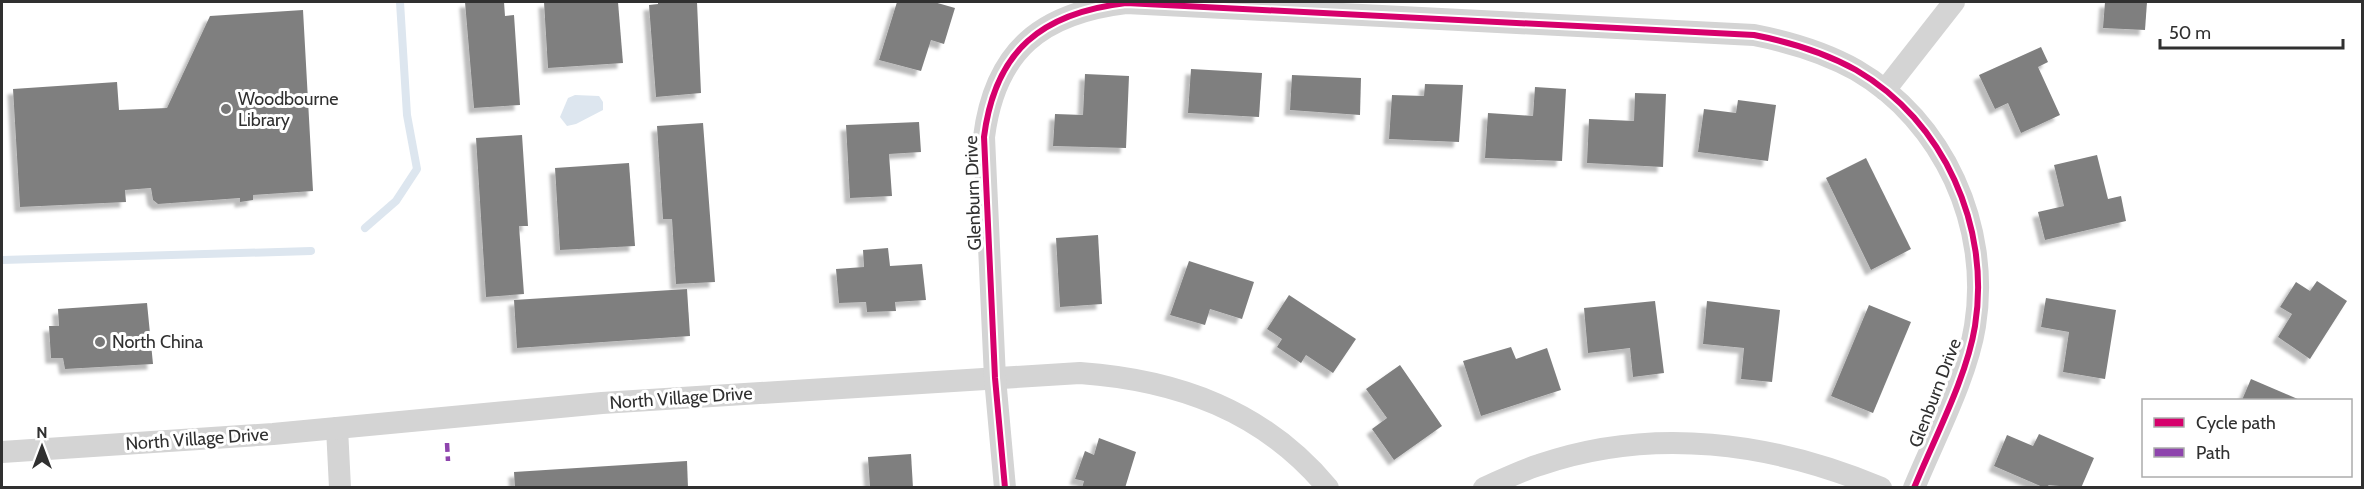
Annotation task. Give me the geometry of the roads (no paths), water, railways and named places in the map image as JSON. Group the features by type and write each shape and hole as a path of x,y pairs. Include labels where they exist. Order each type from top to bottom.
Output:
{"street":[{"path":"1885,90 1954,2"},
{"name":"Glenburn Drive","path":"1005,488 995,378 984,136 987,111 995,86 1023,44 1066,15 1091,7 1126,3 1754,35 1788,42 1822,53 1857,71 1885,90 1925,130 1944,158 1959,189 1970,221 1977,261 1978,294 1975,327 1967,359 1914,488"},
{"name":"North Village Drive","path":"2,452 336,428 603,403 1080,373 1120,376 1159,383 1197,395 1234,411 1275,437 1314,471 1328,488"},
{"path":"336,428 340,488"},
{"path":"1484,488 1539,465 1599,449 1645,443 1701,442 1748,447 1794,456 1838,470 1881,488"}],"waterway":[{"path":"365,228 396,201 417,169 407,115 400,2"},
{"path":"2,260 311,251"}],"place":[{"name":"Woodbourne Library","path":"226,109"},
{"name":"North China","path":"100,342"}]}
